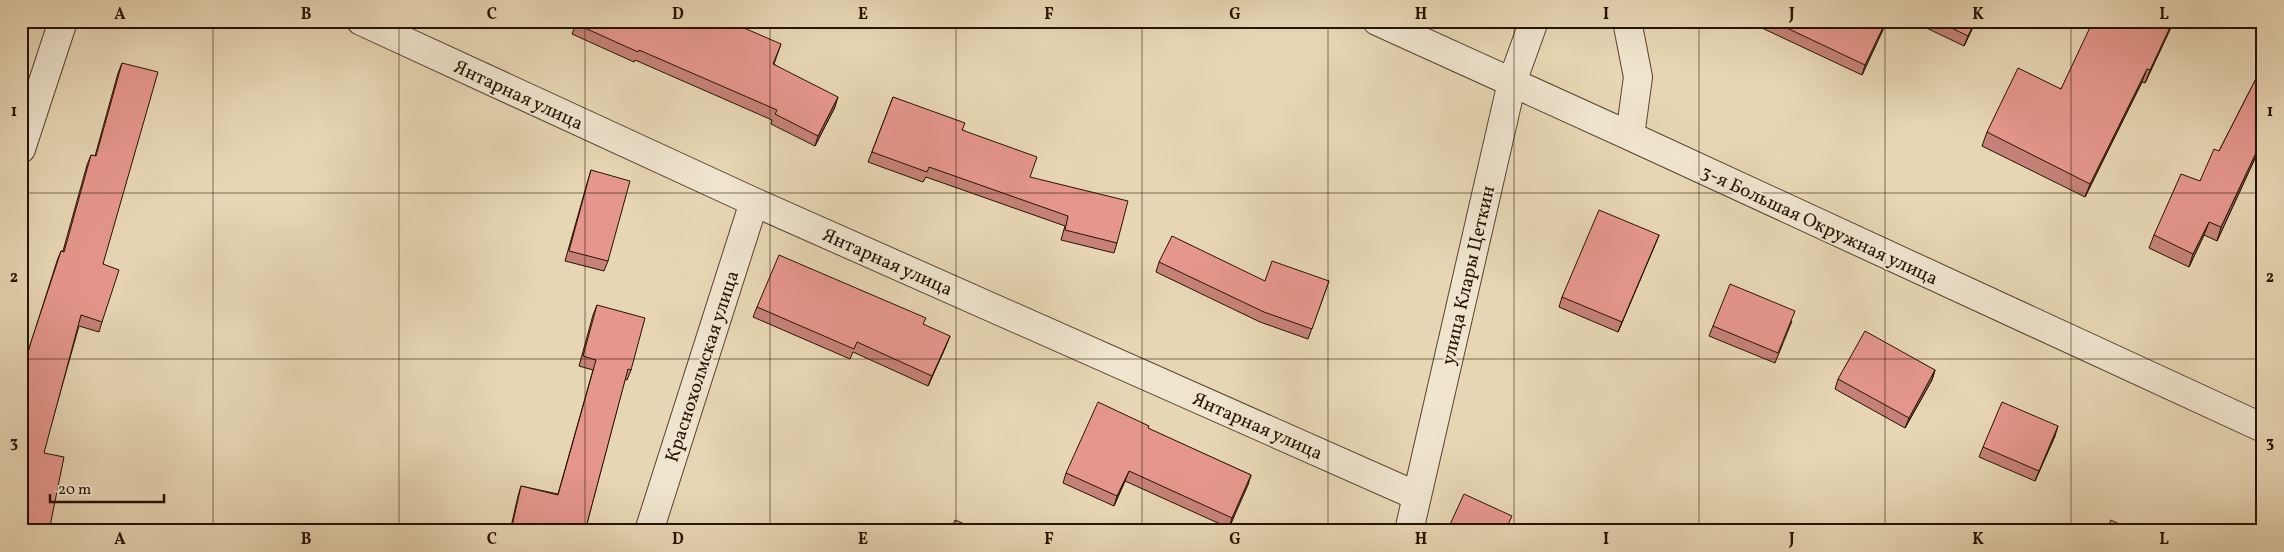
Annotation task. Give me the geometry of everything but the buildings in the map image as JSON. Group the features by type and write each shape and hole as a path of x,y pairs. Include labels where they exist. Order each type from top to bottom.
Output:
{"street":[{"path":"21,149 63,21"},
{"name":"Янтарная улица","path":"361,21 754,202 1417,496"},
{"name":"3-я Большая Окружная улица","path":"1377,21 2263,428"},
{"name":"улица Клары Цеткин","path":"1409,531 1512,82 1534,21"},
{"path":"1627,21 1638,77 1630,136"},
{"name":"Краснохолмская улица","path":"649,531 754,202"}]}
